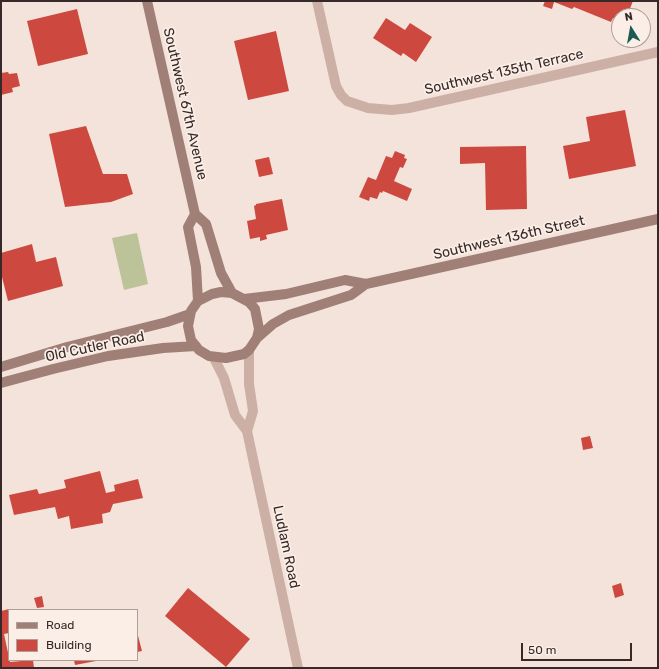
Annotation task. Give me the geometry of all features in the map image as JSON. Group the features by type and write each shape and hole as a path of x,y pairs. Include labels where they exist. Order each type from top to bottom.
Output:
{"main road":[{"name":"Southwest 67th Avenue","path":"147,1 196,214 206,224 220,274 232,293"},
{"path":"196,214 188,227 196,267 198,302"},
{"name":"Southwest 136th Street","path":"244,299 286,294 345,280 366,284 658,219"},
{"name":"Southwest 136th Street","path":"257,338 273,324 289,316 351,295 366,284"},
{"path":"221,292 232,293 244,299 255,310 259,328 257,338 249,350 237,356 214,358 204,354 196,346 189,333 188,326 190,314 198,302 212,294 221,292"},
{"name":"Old Cutler Road","path":"1,367 67,347 167,322 190,314"},
{"name":"Old Cutler Road","path":"1,383 46,370 108,356 163,348 196,346"}],"street":[{"name":"Southwest 135th Terrace","path":"317,1 336,86 344,98 356,105 378,109 409,108 658,52"},
{"name":"Ludlam Road","path":"249,350 249,384 253,411 248,431 298,668"},
{"name":"Ludlam Road","path":"214,358 224,378 234,415 248,431"}],"green space":[{"path":"137,233 148,284 124,290 112,238"}],"building":[{"path":"545,1 633,1 630,8 611,8 611,22 574,7 572,9 554,2 552,9 543,6"},
{"path":"77,9 88,54 38,66 27,21"},
{"path":"386,18 405,30 410,23 432,37 416,62 403,53 401,56 373,38"},
{"path":"276,31 289,91 248,100 234,41"},
{"path":"8,72 9,74 17,73 20,86 12,88 13,92 1,95 1,73"},
{"path":"625,110 636,166 569,179 563,146 590,141 586,117"},
{"path":"86,126 103,174 127,174 133,194 111,202 65,207 49,134"},
{"path":"526,146 527,209 486,210 485,163 460,164 460,147"},
{"path":"395,151 405,155 404,158 407,159 403,168 400,167 394,181 412,189 407,201 383,191 382,193 380,192 377,199 370,197 369,201 359,197 368,177 376,180 386,156 392,158"},
{"path":"269,157 273,174 259,177 255,160"},
{"path":"282,199 288,230 266,235 267,239 260,241 260,237 250,239 247,221 256,219 254,206 256,204"},
{"path":"32,244 36,262 56,257 63,286 8,301 1,273 1,253"},
{"path":"590,436 593,448 583,450 581,438"},
{"path":"100,471 106,493 115,491 114,485 138,479 143,498 113,504 110,512 102,514 103,523 71,529 69,516 58,519 55,507 14,515 9,495 37,489 39,494 66,488 64,480"},
{"path":"621,583 624,595 615,598 612,586"},
{"path":"188,588 250,639 226,667 165,616"},
{"path":"42,596 44,607 37,608 34,598"},
{"path":"8,609 8,633 4,634 8,653 8,661 33,661 34,668 1,668 1,611"},
{"path":"138,636 142,651 138,652"},
{"path":"74,661 96,661 75,665"}]}
